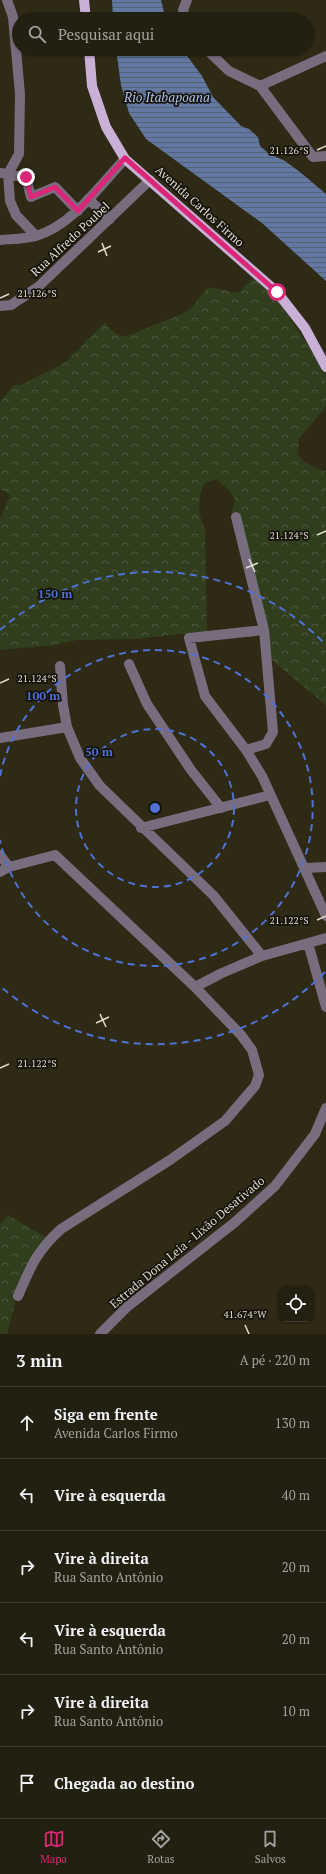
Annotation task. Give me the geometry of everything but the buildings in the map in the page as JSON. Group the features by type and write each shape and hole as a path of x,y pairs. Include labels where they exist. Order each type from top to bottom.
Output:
{"main road":[{"path":"84,0 85,12"},
{"name":"Avenida Carlos Firmo","path":"89,56 92,86 106,127 125,158 277,292 305,328 326,367"}],"street":[{"path":"7,0 12,14"},
{"path":"185,12 187,0"},
{"path":"4,173 19,154 20,94 17,56"},
{"path":"213,56 229,71 260,86 313,157 326,156"},
{"path":"260,86 326,56"},
{"path":"0,240 36,236 59,226 78,211 125,158"},
{"path":"4,173 26,177 31,197 55,187 78,211"},
{"path":"4,173 10,201 16,215 36,236"},
{"name":"Rua Alfredo Poubel","path":"0,306 11,305 38,286 150,180"},
{"path":"88,199 110,219"},
{"path":"236,517 264,630 273,732 266,744 246,750"},
{"path":"264,630 189,638 205,696 246,750 262,776 326,916"},
{"path":"129,664 147,704 191,770 221,808"},
{"path":"60,666 63,705 67,726 80,758 100,786 141,828 213,895 262,956"},
{"path":"0,738 67,726"},
{"path":"141,828 270,795"},
{"path":"0,855 4,870 56,855 195,987 252,1050 259,1075 256,1086 225,1121 170,1160 61,1229 46,1243 35,1258 18,1296"},
{"path":"304,868 326,867"},
{"path":"195,987 222,973 262,956 326,938"},
{"path":"308,943 326,1007"},
{"name":"Estrada Dona Leia - Lixão Desativado","path":"100,1334 127,1307 234,1223 275,1186 315,1134 326,1108"}],"green space":[{"path":"258,274 265,280 311,350 326,368 326,406 299,439 298,454 304,462 326,472 326,705 267,656 234,526 232,510 235,500 229,490 216,479 204,484 200,495 199,513 205,530 207,631 136,639 77,640 55,645 0,650 0,519 10,495 0,489 0,403 13,385 21,385 66,362 105,322 117,334 127,336 189,311 208,287 238,293"},
{"path":"8,1215 49,1239 17,1295 7,1334 0,1334 0,1225"}],"water":[{"path":"112,0 161,0 164,12 113,12"},
{"name":"Rio Itabapoana","path":"117,56 187,56 202,76 213,97 241,126 249,129 258,137 260,146 268,153 285,161 326,194 326,281 262,223 146,139 129,113 121,85"}],"route":[{"path":"26,177 31,197 55,187 78,211 125,158 277,292"}]}
